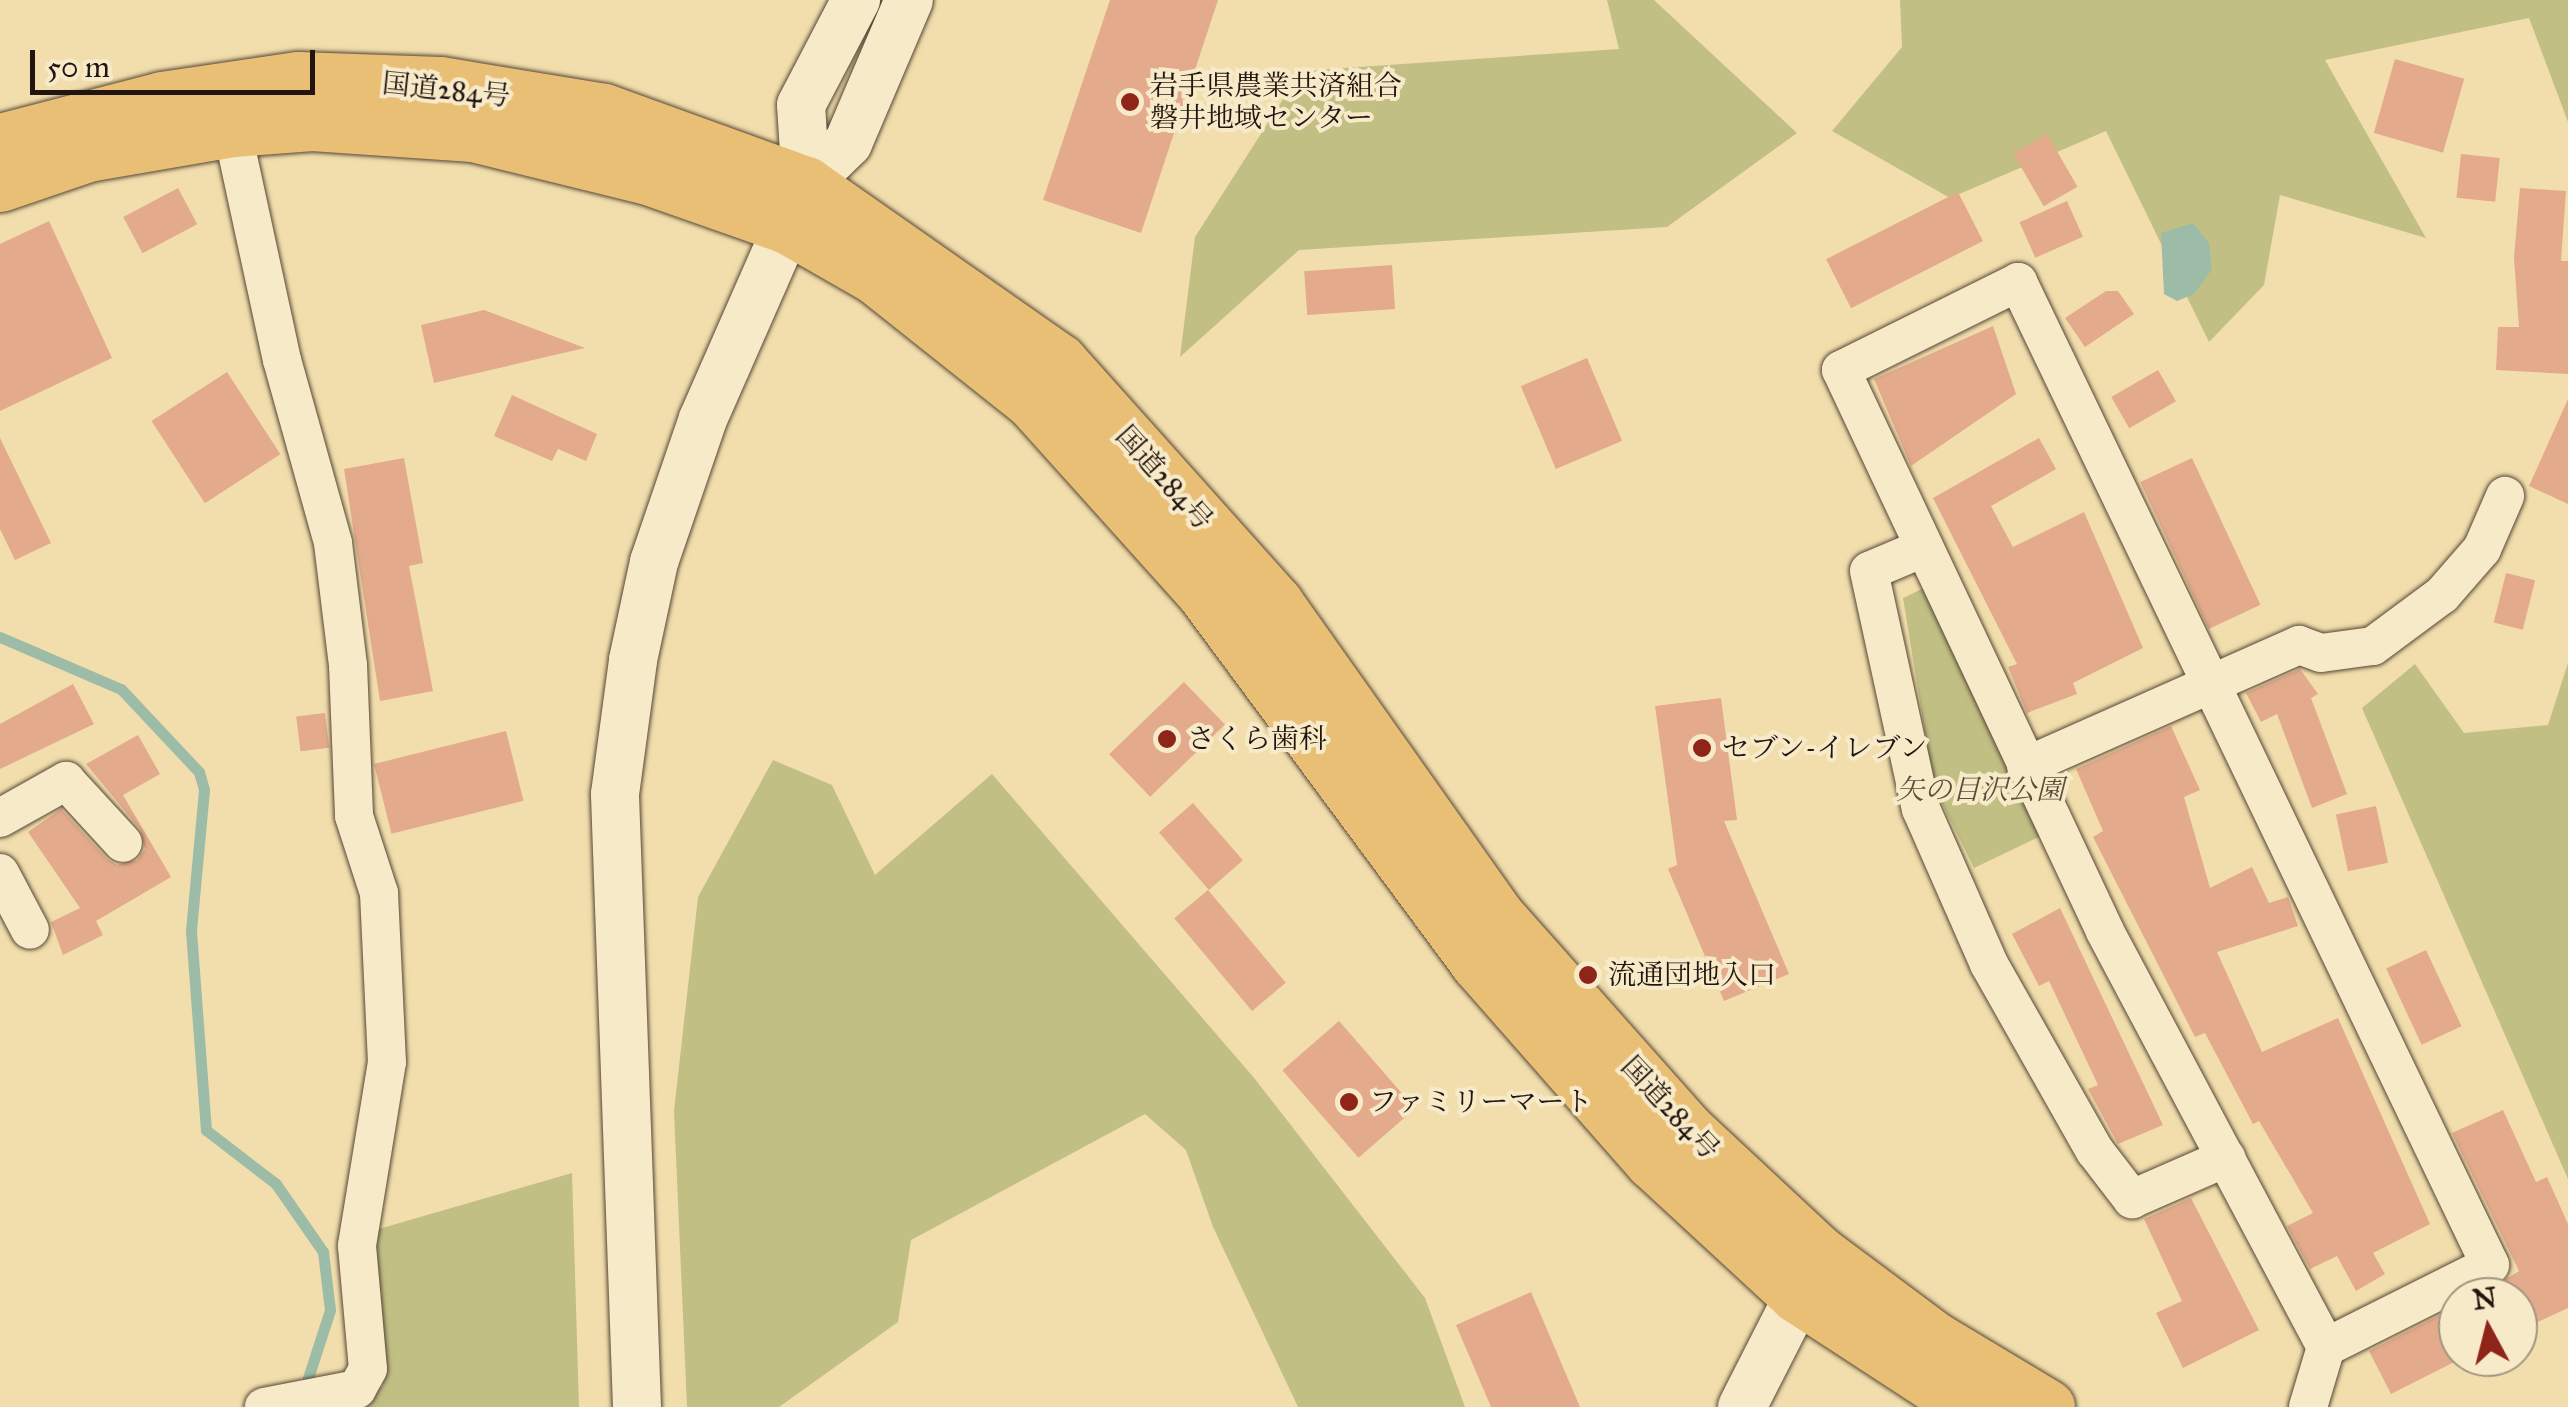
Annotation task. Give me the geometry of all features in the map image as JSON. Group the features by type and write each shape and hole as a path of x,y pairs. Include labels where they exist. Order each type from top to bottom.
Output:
{"highway":[{"name":"国道284号","path":"0,141 162,99 298,79 440,84 604,111 796,205 876,277 1033,402 1204,594 1478,963 1652,1161 1808,1275 1969,1407"},
{"name":"国道284号","path":"0,184 88,154 232,129 312,122 473,134 648,177 796,205"},
{"name":"国道284号","path":"1808,1275 1934,1340 2047,1407"}],"street":[{"path":"796,205 801,105 856,0"},
{"path":"637,1407 615,794 654,562 703,419 796,205 848,143 908,0"},
{"path":"232,129 282,360 334,543 348,664 354,816 380,892 387,1062 357,1246 368,1369 357,1389 264,1407"},
{"path":"2308,1407 2326,1347 2026,766 1921,550 1840,370 2018,282 2206,685 2490,1265 2326,1347"},
{"path":"2026,766 2299,645 2321,654 2373,646 2408,624 2482,550 2505,496"},
{"path":"1921,550 1869,571 1921,808 1989,964 2095,1151 2132,1200 2226,1158"},
{"path":"0,818 66,781 124,843"},
{"path":"0,873 30,930"},
{"path":"1742,1407 1808,1275"}],"green space":[{"path":"1607,0 1654,0 1797,133 1667,227 1299,250 1180,357 1195,237 1301,71 1619,49"},
{"path":"1900,0 2568,0 2568,122 2529,18 2325,60 2426,238 2280,195 2264,285 2209,342 2106,131 1950,198 1832,131 1902,47"},
{"name":"矢の目沢公園","path":"1926,587 2045,834 1974,868 1934,787 1903,598"},
{"path":"2568,663 2568,1179 2362,708 2415,664 2464,733 2548,725"},
{"path":"773,760 832,785 875,875 992,774 1255,1079 1425,1298 1465,1407 1298,1407 1213,1227 1186,1150 1145,1114 911,1240 898,1322 779,1407 687,1407 674,1111 698,897"},
{"path":"572,1173 579,1407 347,1407 383,1386 365,1233"}],"shaded area":[{"path":"2193,223 2209,243 2212,269 2194,294 2177,301 2164,294 2161,233"}],"building":[{"name":"岩手県農業共済組合 磐井地域センター","path":"1110,0 1218,0 1141,233 1043,200"},
{"path":"2395,59 2464,79 2443,153 2374,133"},
{"path":"2047,134 2078,187 2044,206 2013,154"},
{"path":"2461,154 2500,158 2495,202 2456,198"},
{"path":"178,188 197,224 143,253 123,217"},
{"path":"2520,188 2566,191 2561,261 2568,261 2568,374 2496,370 2498,327 2519,327 2514,258"},
{"path":"1958,192 1983,241 1851,308 1826,259"},
{"path":"2067,201 2083,237 2035,258 2019,222"},
{"path":"49,221 112,358 0,411 0,244"},
{"path":"1392,265 1395,309 1307,315 1304,271"},
{"path":"2106,291 2118,291 2134,314 2085,347 2065,318"},
{"path":"484,310 585,348 434,383 421,325"},
{"path":"1993,326 2016,394 1911,466 1874,379"},
{"path":"1587,358 1622,441 1556,469 1521,386"},
{"path":"2158,370 2176,401 2129,428 2111,397"},
{"path":"227,372 280,454 205,503 152,421"},
{"path":"512,395 597,434 586,461 558,449 552,461 494,436"},
{"path":"2568,399 2568,504 2529,486"},
{"path":"0,438 51,543 15,560 0,529"},
{"path":"2039,438 2056,469 1991,506 2013,547 2084,512 2143,648 2073,683 2077,694 2027,713 2008,667 2017,664 1933,498"},
{"path":"404,458 423,563 409,566 433,691 380,701 344,469"},
{"path":"2192,458 2260,605 2209,629 2140,482"},
{"path":"2506,573 2535,580 2523,630 2494,622"},
{"path":"2300,669 2318,694 2311,698 2347,794 2312,808 2277,714 2261,722 2246,693"},
{"name":"さくら歯科","path":"1184,682 1225,724 1150,797 1109,754"},
{"path":"73,684 94,724 0,769 0,724"},
{"path":"1721,698 1737,820 1724,821 1789,974 1724,1001 1668,869 1677,865 1655,706"},
{"path":"325,713 329,748 300,751 296,717"},
{"path":"2171,726 2200,790 2184,797 2210,888 2252,867 2269,903 2288,897 2298,926 2217,952 2262,1052 2338,1018 2430,1224 2373,1253 2385,1274 2356,1291 2337,1256 2310,1269 2287,1226 2313,1213 2259,1121 2253,1124 2205,1033 2195,1037 2093,837 2103,831 2076,769"},
{"path":"506,731 523,801 391,834 374,764"},
{"path":"138,735 160,774 123,795 171,877 96,921 103,935 63,955 51,922 80,908 28,832 61,809 107,859 117,865 137,860 145,849 140,829 86,764"},
{"path":"1193,803 1243,860 1209,890 1159,833"},
{"path":"2376,806 2388,863 2348,871 2336,815"},
{"path":"1208,890 1286,983 1252,1011 1174,918"},
{"path":"2060,908 2163,1125 2118,1144 2088,1089 2098,1085 2049,981 2039,986 2012,934"},
{"path":"2426,950 2461,1026 2422,1045 2386,969"},
{"path":"1339,1021 1415,1109 1358,1158 1282,1070"},
{"path":"2503,1110 2536,1182 2547,1177 2568,1224 2568,1308 2538,1322 2538,1277 2509,1277 2519,1271 2452,1133"},
{"path":"2191,1198 2259,1330 2183,1368 2156,1313 2182,1301 2144,1219"},
{"path":"1531,1292 1580,1407 1491,1407 1456,1325"},
{"path":"2438,1316 2438,1370 2391,1394 2369,1351"}],"waterway":[{"path":"0,637 121,689 199,772 204,790 191,931 206,1130 276,1184 323,1252 330,1310 308,1378 311,1393"}],"place":[{"name":"岩手県農業共済組合 磐井地域センター","path":"1130,102"},
{"name":"さくら歯科","path":"1167,739"},
{"name":"セブン-イレブン","path":"1702,748"},
{"name":"流通団地入口","path":"1588,975"},
{"name":"ファミリーマート","path":"1349,1102"}]}
